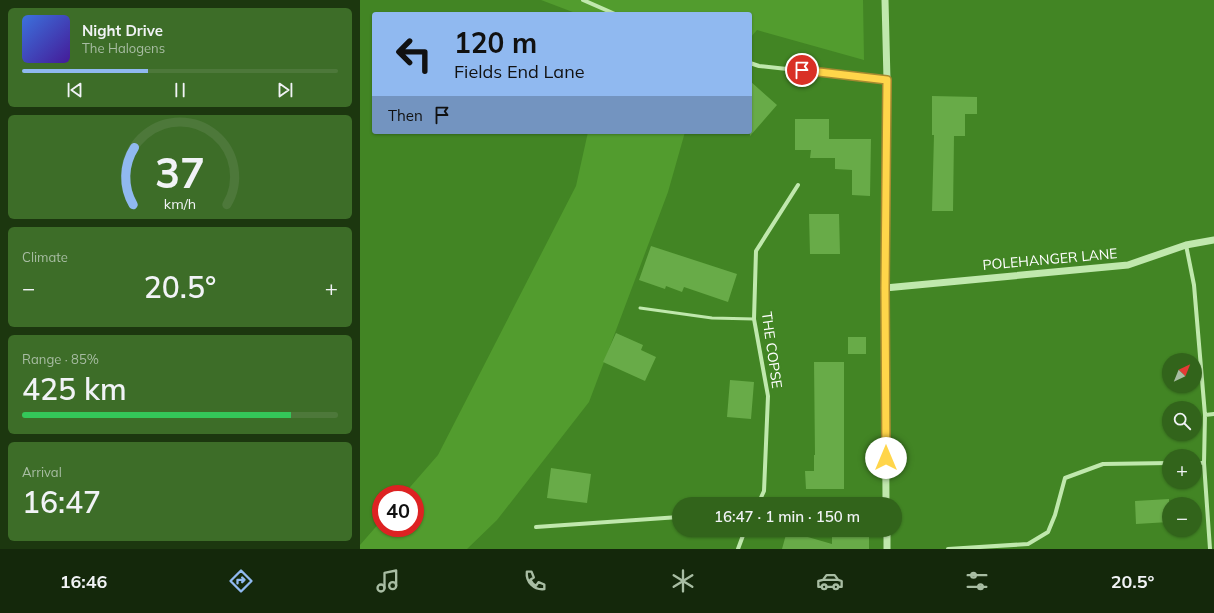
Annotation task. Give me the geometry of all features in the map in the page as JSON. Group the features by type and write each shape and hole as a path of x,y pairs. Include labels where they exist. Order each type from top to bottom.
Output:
{"street":[{"path":"583,0 610,12"},
{"path":"885,0 887,80 885,288 886,497"},
{"path":"752,64 759,66 887,80"},
{"name":"THE COPSE","path":"761,497 764,491 768,396 754,319 756,251 798,185"},
{"name":"POLEHANGER LANE","path":"885,288 1128,265 1186,244 1214,240"},
{"path":"1186,244 1194,285 1205,416 1204,463 1210,549"},
{"path":"1205,416 1214,414"},
{"path":"948,549 987,548 1028,544 1048,532 1055,515 1065,478 1103,464 1162,463"},
{"path":"536,527 672,517"},
{"path":"738,549 742,537"},
{"path":"887,537 887,549"}],"lane":[{"path":"640,308 712,318 754,319"}],"green space":[{"path":"541,0 863,0 864,60 757,30 752,36 752,12 573,12"},
{"path":"588,134 684,134 668,192 589,402 497,520 467,549 360,549 360,545 372,531 372,537 424,537 424,485 412,485 438,455 576,186"}],"building":[{"path":"752,83 777,105 752,134"},
{"path":"932,96 977,97 977,114 965,114 965,136 954,136 953,211 932,211 934,135 932,135"},
{"path":"795,119 829,119 829,139 871,139 870,196 852,195 852,170 835,169 835,158 810,158 811,150 795,150"},
{"path":"809,214 839,214 840,254 810,254"},
{"path":"651,246 737,274 728,302 684,287 682,292 666,286 665,289 639,280"},
{"path":"616,333 643,345 641,350 656,357 645,381 603,362"},
{"path":"848,337 866,337 866,354 848,354"},
{"path":"814,362 844,362 844,489 806,489 805,471 814,471"},
{"path":"730,380 754,382 751,419 727,417"},
{"path":"551,468 591,474 587,503 547,498"},
{"path":"1162,499 1162,522 1136,524 1135,501"},
{"path":"785,537 808,537 832,544 832,537 869,537 869,549 782,549"}],"route":[{"path":"802,70 887,80 885,288 886,458"}]}
